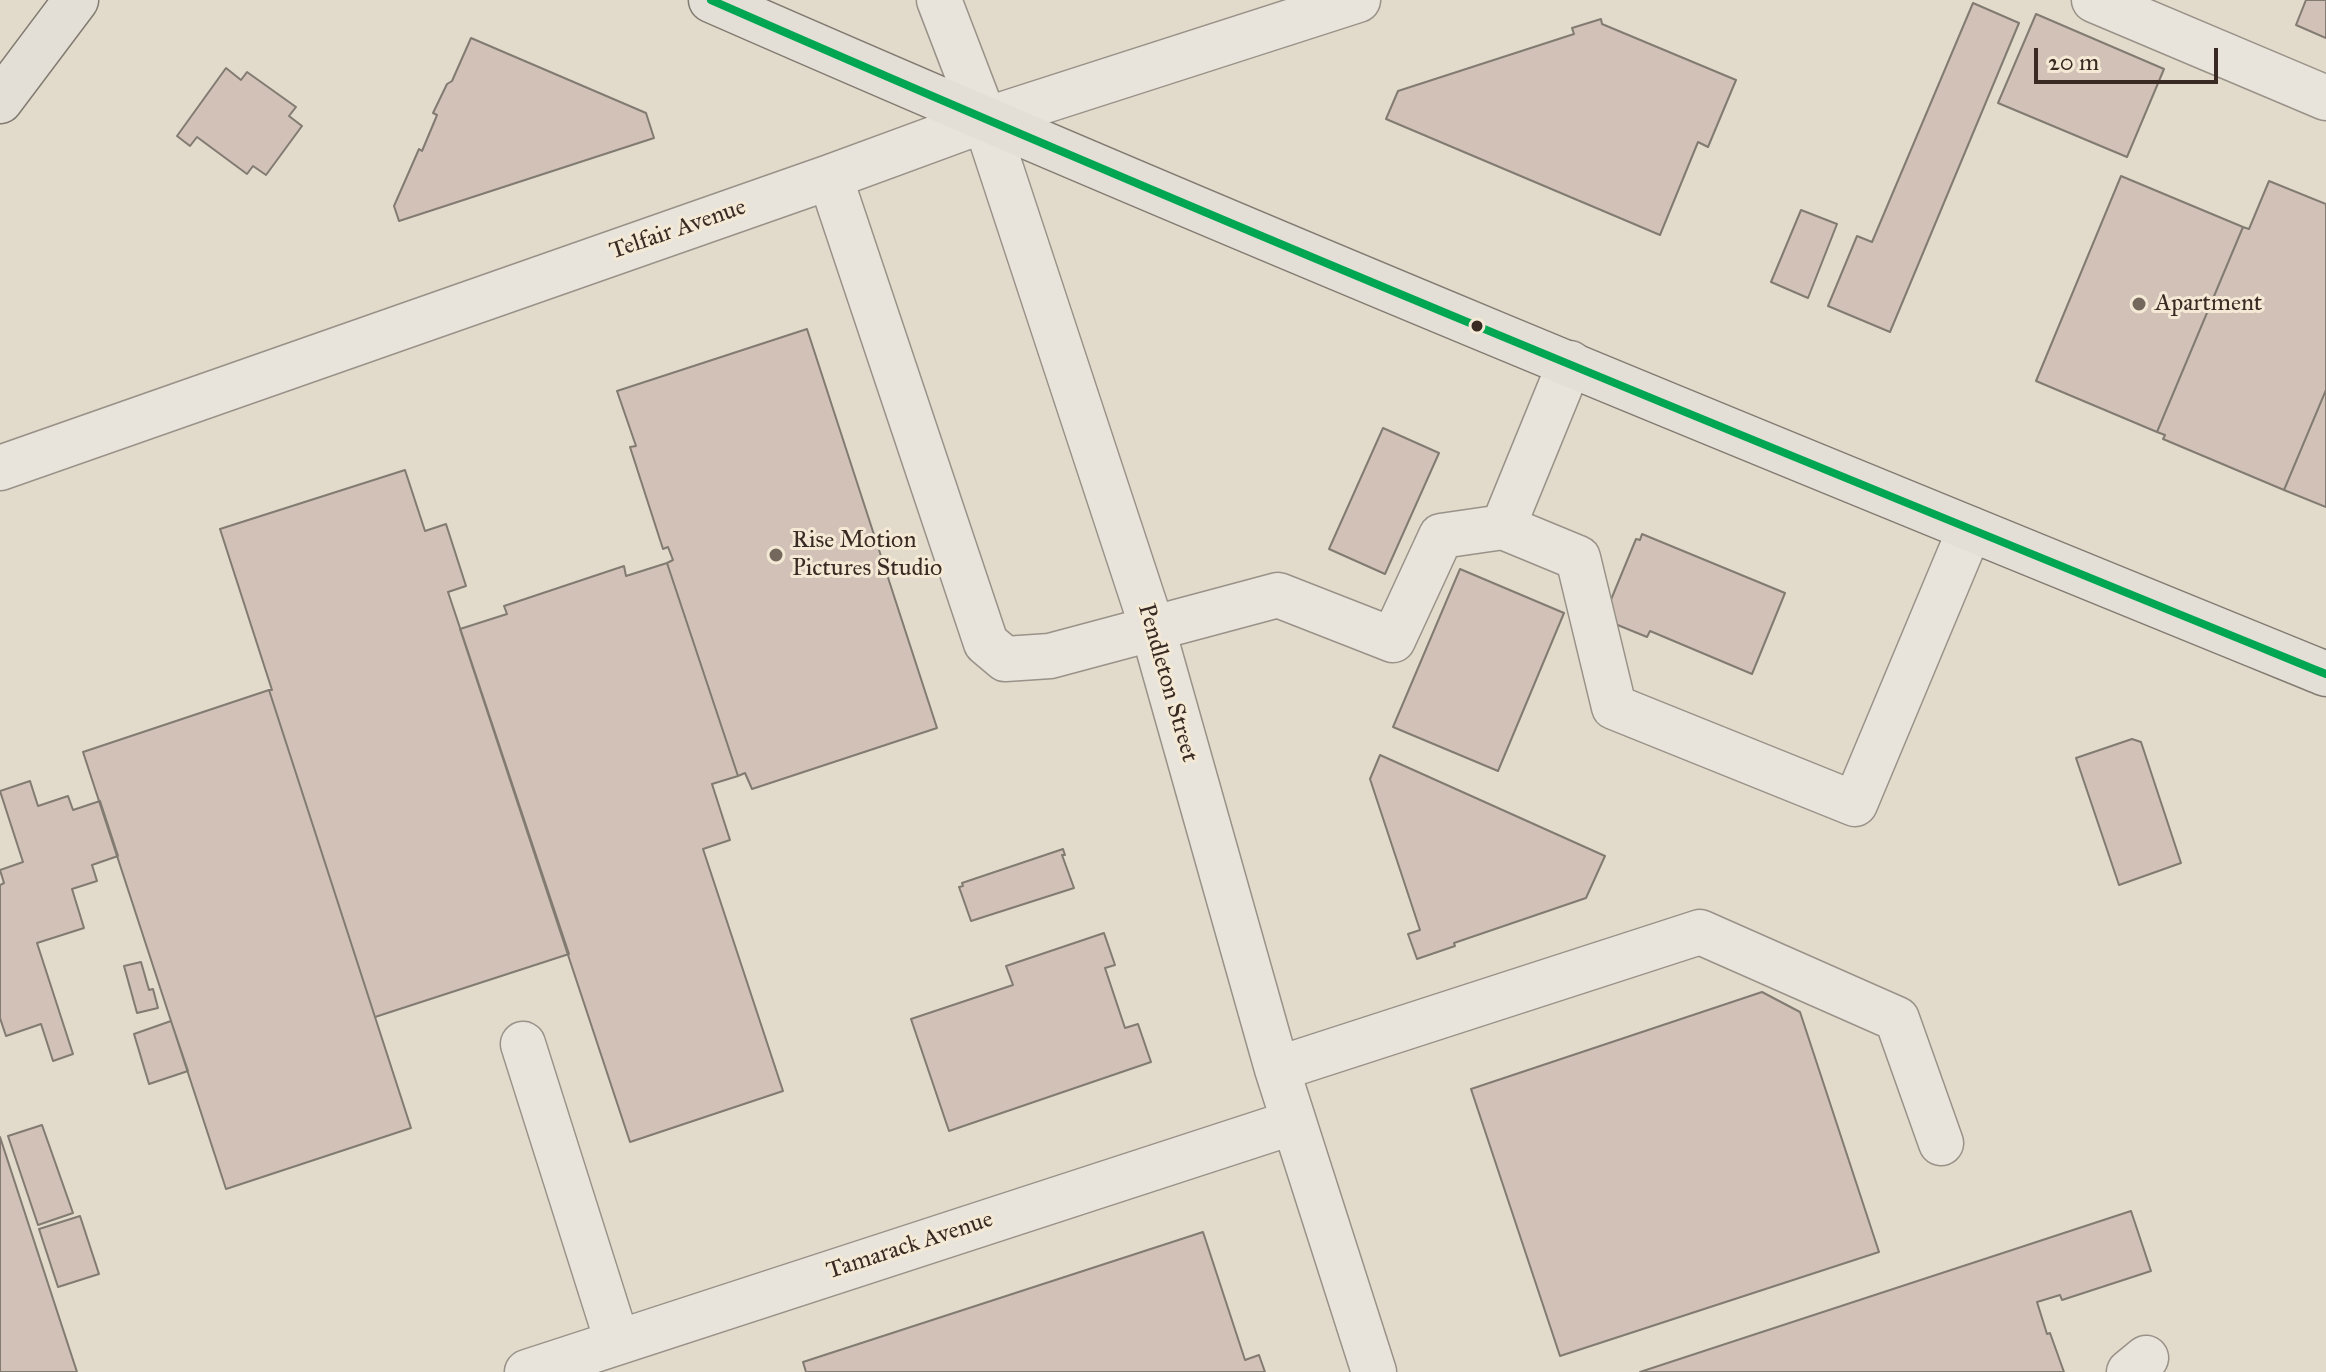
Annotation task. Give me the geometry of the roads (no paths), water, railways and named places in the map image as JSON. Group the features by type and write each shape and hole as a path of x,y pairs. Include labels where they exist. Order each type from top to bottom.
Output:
{"main road":[{"path":"0,101 76,0"},
{"path":"711,0 985,120 2326,674"}],"street":[{"name":"Pendleton Street","path":"939,0 985,120 1153,630 1277,1069 1374,1372"},
{"name":"Telfair Avenue","path":"0,468 985,120 1358,0"},
{"path":"2094,0 2326,98"},
{"path":"830,177 986,643 1005,659 1050,656 1278,595 1393,640 1441,536 1503,527 1578,558 1614,707 1855,804 1970,529"},
{"path":"1503,527 1570,363"},
{"path":"1277,1069 1700,932 1897,1019 1941,1143"},
{"path":"523,1044 617,1341"},
{"name":"Tamarack Avenue","path":"527,1372 1294,1122"}],"place":[{"name":"Apartment","path":"2139,304"},
{"name":"Rise Motion Pictures Studio","path":"776,555"}]}
